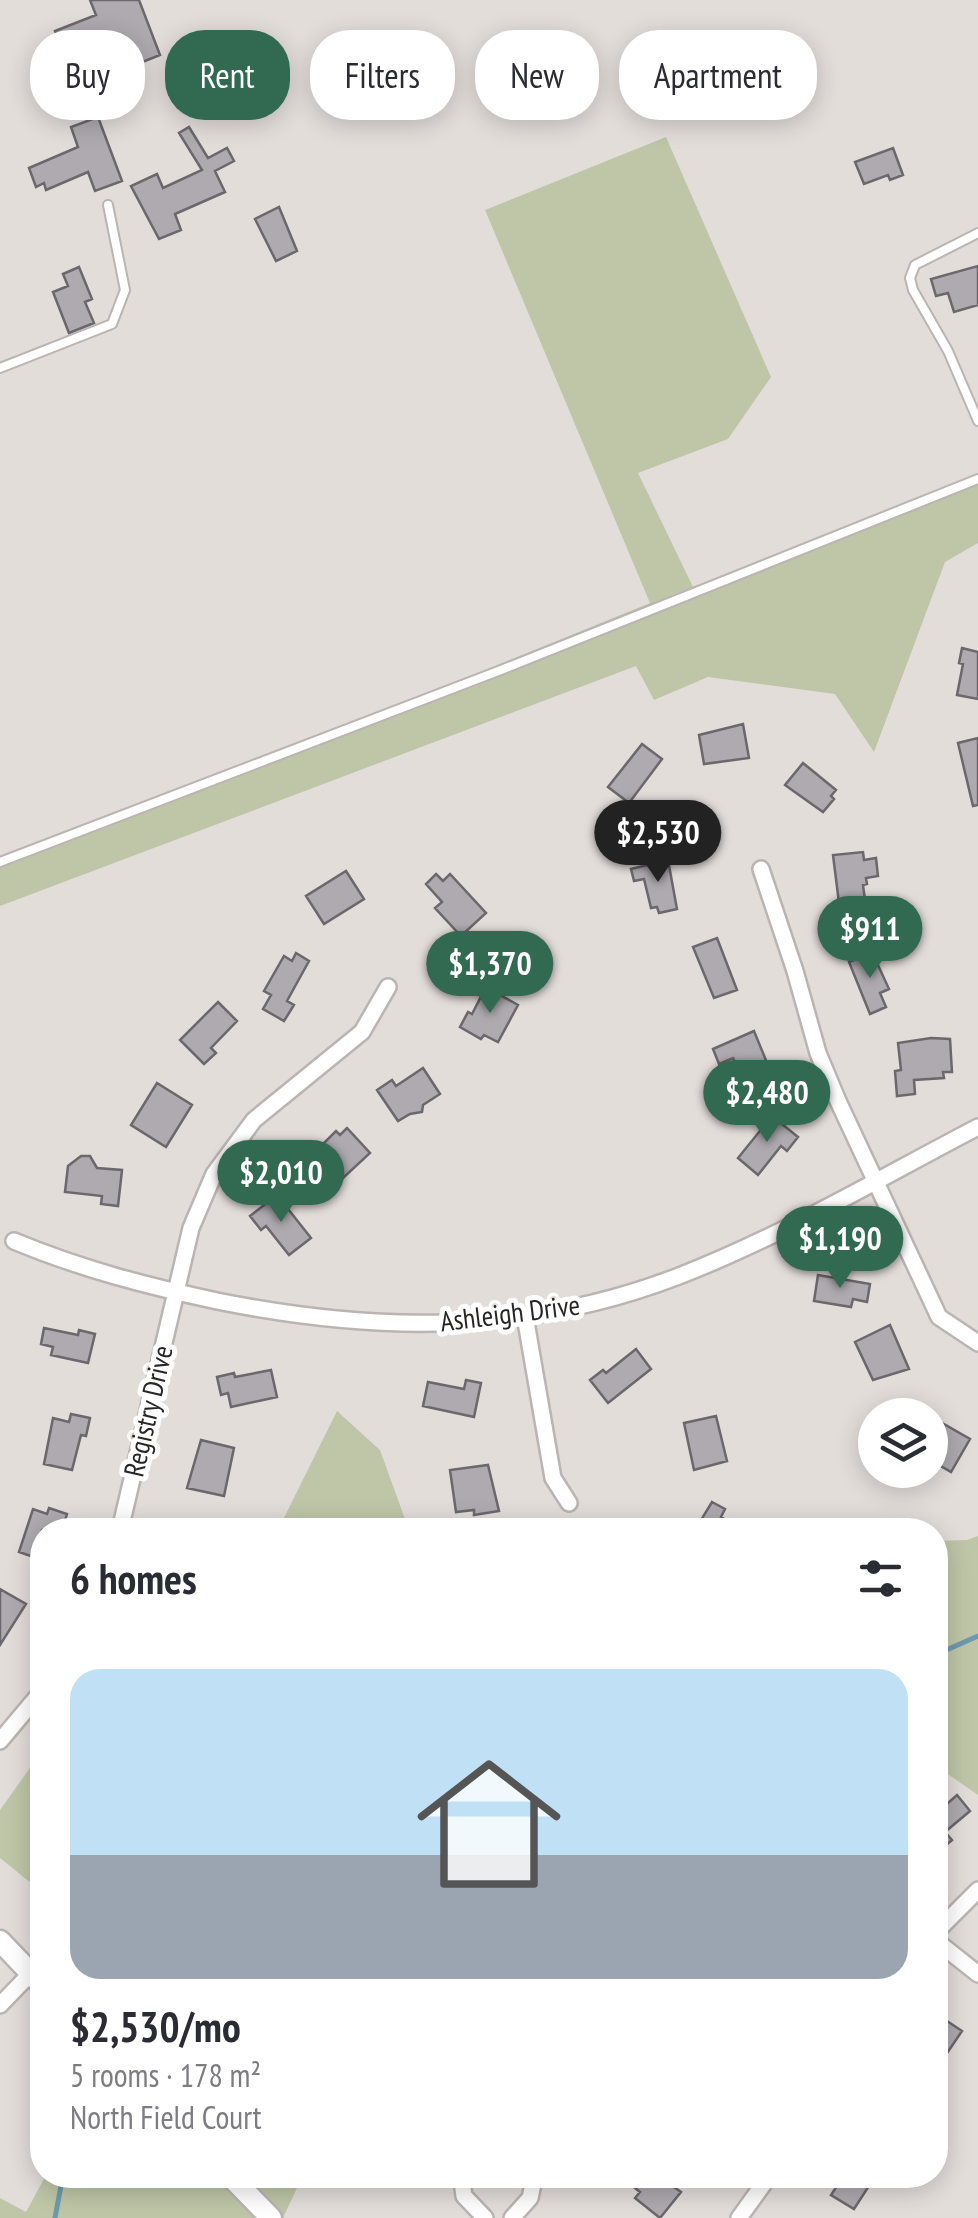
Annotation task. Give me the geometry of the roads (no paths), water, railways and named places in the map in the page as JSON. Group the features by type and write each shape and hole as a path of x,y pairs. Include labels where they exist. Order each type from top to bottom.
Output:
{"street":[{"path":"761,870 818,1053 938,1317 978,1344"},
{"name":"Registry Drive","path":"123,1518 175,1292 202,1200 232,1146 278,1097 362,1032 388,987"},
{"name":"Ashleigh Drive","path":"14,1240 104,1274 288,1315 357,1323 459,1324 576,1307 677,1276 726,1256 978,1127"},
{"path":"526,1316 553,1478 568,1503"},
{"path":"0,1742 30,1706"},
{"path":"948,1922 978,1890"},
{"path":"0,1941 30,1972"},
{"path":"948,1947 978,1974"},
{"path":"0,2005 30,1984"},
{"path":"242,2188 271,2218"},
{"path":"463,2188 464,2196 485,2218"},
{"path":"512,2218 530,2198 532,2188"},
{"path":"739,2218 761,2188"}],"lane":[{"path":"0,368 112,324 125,290 108,205"},
{"path":"978,233 914,265 910,278 978,421"},
{"path":"0,862 501,670 978,479"}],"waterway":[{"path":"948,1649 978,1636"},
{"path":"55,2218 61,2188"}]}
